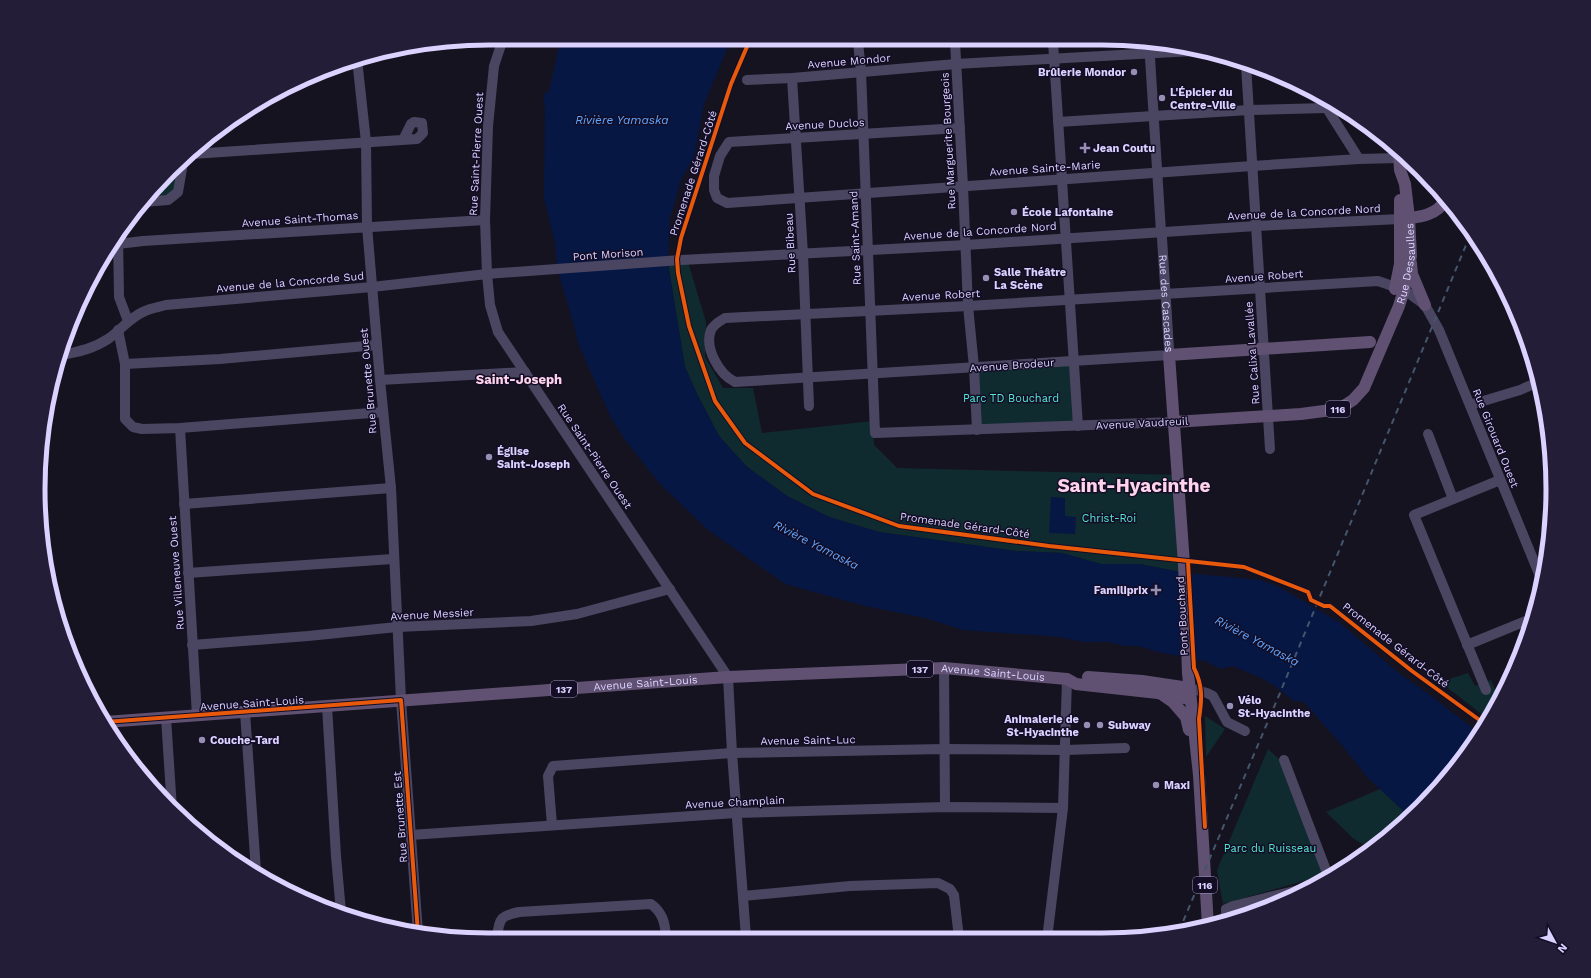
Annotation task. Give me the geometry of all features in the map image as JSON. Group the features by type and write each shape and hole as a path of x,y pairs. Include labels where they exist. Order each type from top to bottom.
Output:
{"main road":[{"name":"Rue Dessaulles","path":"1378,353 1399,306 1400,264 1405,219 1405,184 1400,160"},
{"path":"1405,219 1425,216 1440,208 1442,204"},
{"name":"Rue Dessaulles","path":"1370,342 1379,333 1400,288 1411,256 1405,219"},
{"path":"1411,256 1412,274 1426,304"},
{"path":"1370,342 1378,353"},
{"name":"Avenue Brodeur","path":"1169,355 1370,342"},
{"name":"Avenue Vaudreuil","path":"1174,422 1268,416 1339,409 1353,400 1364,388 1378,353"},
{"name":"Rue des Cascades","path":"1169,355 1184,564"},
{"name":"Pont Bouchard","path":"1184,564 1190,694"},
{"name":"Avenue Saint-Louis","path":"111,722 728,677 944,668 1067,679 1076,684 1158,693 1190,694"},
{"name":"Avenue Saint-Louis","path":"1067,679 1075,676 1142,681 1190,694"},
{"path":"1158,693 1173,702 1186,717 1199,775"},
{"name":"116","path":"1190,694 1199,775 1208,920"}],"street":[{"name":"Rue Saint-Pierre Ouest","path":"501,45 494,66 488,126 485,220 490,305 498,332 728,677"},
{"name":"Rue Saint-Amand","path":"858,45 861,71 862,134 875,433"},
{"name":"Rue Marguerite Bourgeois","path":"955,45 968,306 974,367 977,430"},
{"path":"1053,45 1078,426"},
{"name":"Rue des Cascades","path":"1149,48 1169,355"},
{"name":"Avenue Mondor","path":"747,80 792,78 956,64 1176,52"},
{"name":"Rue Brunette Ouest","path":"358,65 366,142 367,226 391,488 393,559 401,700"},
{"name":"Rue Calixa Lavallée","path":"1246,69 1270,449"},
{"name":"Rue Bibeau","path":"792,78 803,254 809,406"},
{"path":"1058,122 1249,110 1322,103"},
{"path":"1325,105 1358,159"},
{"name":"Avenue Duclos","path":"714,176 720,156 729,142 960,128"},
{"path":"198,154 403,140"},
{"name":"Avenue Sainte-Marie","path":"714,176 714,190 717,198 727,203 1358,159 1400,160"},
{"path":"151,201 168,200 178,192 182,168"},
{"name":"Avenue de la Concorde Nord","path":"681,260 966,245 1256,226 1405,219"},
{"name":"Avenue Saint-Thomas","path":"121,240 143,241 367,226 485,220"},
{"path":"118,245 119,297 128,321"},
{"name":"Pont Morison","path":"536,271 681,260"},
{"name":"Avenue de la Concorde Sud","path":"66,354 76,353 95,346 109,339 128,321 144,312 166,305 372,287 487,274 536,271"},
{"name":"Avenue Robert","path":"726,318 1260,289 1378,280 1400,288 1426,304"},
{"name":"Rue Girouard Ouest","path":"1426,304 1439,330 1538,571"},
{"name":"Avenue Brodeur","path":"726,318 717,323 711,330 711,352 718,369 727,378 735,382 1169,355"},
{"path":"118,330 125,364 125,418 134,427 142,430 383,412"},
{"path":"125,364 220,359 377,345"},
{"path":"380,380 525,372"},
{"path":"1470,405 1520,390 1533,384"},
{"name":"Avenue Vaudreuil","path":"875,433 1174,422"},
{"name":"Rue Villeneuve Ouest","path":"180,428 197,716"},
{"path":"1428,434 1453,499"},
{"path":"1486,690 1414,515 1500,480"},
{"path":"184,504 391,488"},
{"path":"188,573 393,559"},
{"name":"Avenue Messier","path":"192,645 397,627 531,621 577,614 670,589"},
{"path":"1467,645 1526,621"},
{"path":"944,668 945,807"},
{"path":"728,677 736,813 746,933"},
{"path":"1048,933 1063,808 1066,750 1067,679"},
{"name":"Avenue Saint-Louis","path":"1190,694 1207,693 1213,696 1227,722 1245,731"},
{"name":"Rue Brunette Est","path":"401,700 417,927"},
{"path":"327,706 341,907"},
{"path":"245,712 256,867"},
{"path":"166,718 171,799"},
{"name":"Avenue Saint-Luc","path":"552,825 548,776 552,766 732,753 944,749 1066,750 1125,748"},
{"path":"1284,760 1327,872"},
{"name":"Avenue Champlain","path":"410,835 736,813 945,807 1063,808"},
{"path":"743,896 850,886 938,883 950,889 954,895 958,933"},
{"path":"1226,915 1226,910 1233,906 1283,894"},
{"path":"498,933 500,921 504,916 512,914 650,904 656,908 664,920 666,933"}],"green space":[{"path":"179,171 177,200 150,202"},
{"name":"Christ-Roi","path":"688,262 706,322 705,357 723,388 753,388 762,433 873,421 874,445 897,468 1179,475 1186,573 1139,564 1101,564 1062,553 1016,551 879,532 829,517 787,496 746,466 719,436 685,367 668,263"},
{"name":"Parc TD Bouchard","path":"1076,362 1080,426 976,433 973,369"},
{"path":"1468,673 1475,686 1491,680 1496,693 1484,716 1440,682"},
{"path":"1205,716 1225,729 1206,757"},
{"name":"Parc du Ruisseau","path":"1268,749 1280,760 1323,875 1315,878 1223,904 1217,870"},
{"path":"1380,789 1406,813 1366,846 1354,839 1326,812"}],"water":[{"name":"Rivière Yamaska","path":"559,45 729,45 704,104 694,157 681,180 670,218 668,263 685,367 697,394 719,436 746,466 787,496 829,517 879,532 1016,551 1062,553 1101,564 1139,564 1186,573 1261,580 1281,588 1340,623 1400,674 1475,730 1471,736 1436,782 1406,813 1368,778 1304,702 1294,701 1272,684 1232,666 1221,669 1205,661 1158,652 1138,646 1125,646 1109,642 1084,642 1059,637 963,630 925,618 865,606 785,584 708,530 659,483 626,441 611,418 578,343 557,268 555,243 544,198 545,108 543,95 549,91"},
{"path":"1051,497 1065,498 1065,516 1076,517 1075,534 1049,533"}],"railway":[{"path":"1181,925 1277,700 1469,239"}],"cycle path":[{"name":"Promenade Gérard-Côté","path":"748,45 731,84 681,238 677,259 678,273 689,326 715,401 745,443 813,494 899,526 1049,546 1244,567 1308,592 1311,600 1324,606 1330,606 1412,671 1481,721"},
{"path":"1188,562 1194,668 1199,681 1201,693 1199,719 1205,827"},
{"path":"111,722 401,700 418,927"}],"place":[{"name":"Brûlerie Mondor","path":"1134,72"},
{"name":"L'Épicier du Centre-Ville","path":"1162,98"},
{"name":"Jean Coutu","path":"1085,148"},
{"name":"École Lafontaine","path":"1014,212"},
{"name":"Salle Théâtre La Scène","path":"986,278"},
{"name":"Église Saint-Joseph","path":"489,457"},
{"name":"Familiprix","path":"1156,590"},
{"name":"Vélo St-Hyacinthe","path":"1230,706"},
{"name":"Animalerie de St-Hyacinthe","path":"1087,725"},
{"name":"Subway","path":"1100,725"},
{"name":"Couche-Tard","path":"202,740"},
{"name":"Maxi","path":"1156,785"}],"district":[{"name":"Saint-Joseph","path":"519,379"},
{"name":"Saint-Hyacinthe","path":"1134,485"}]}
